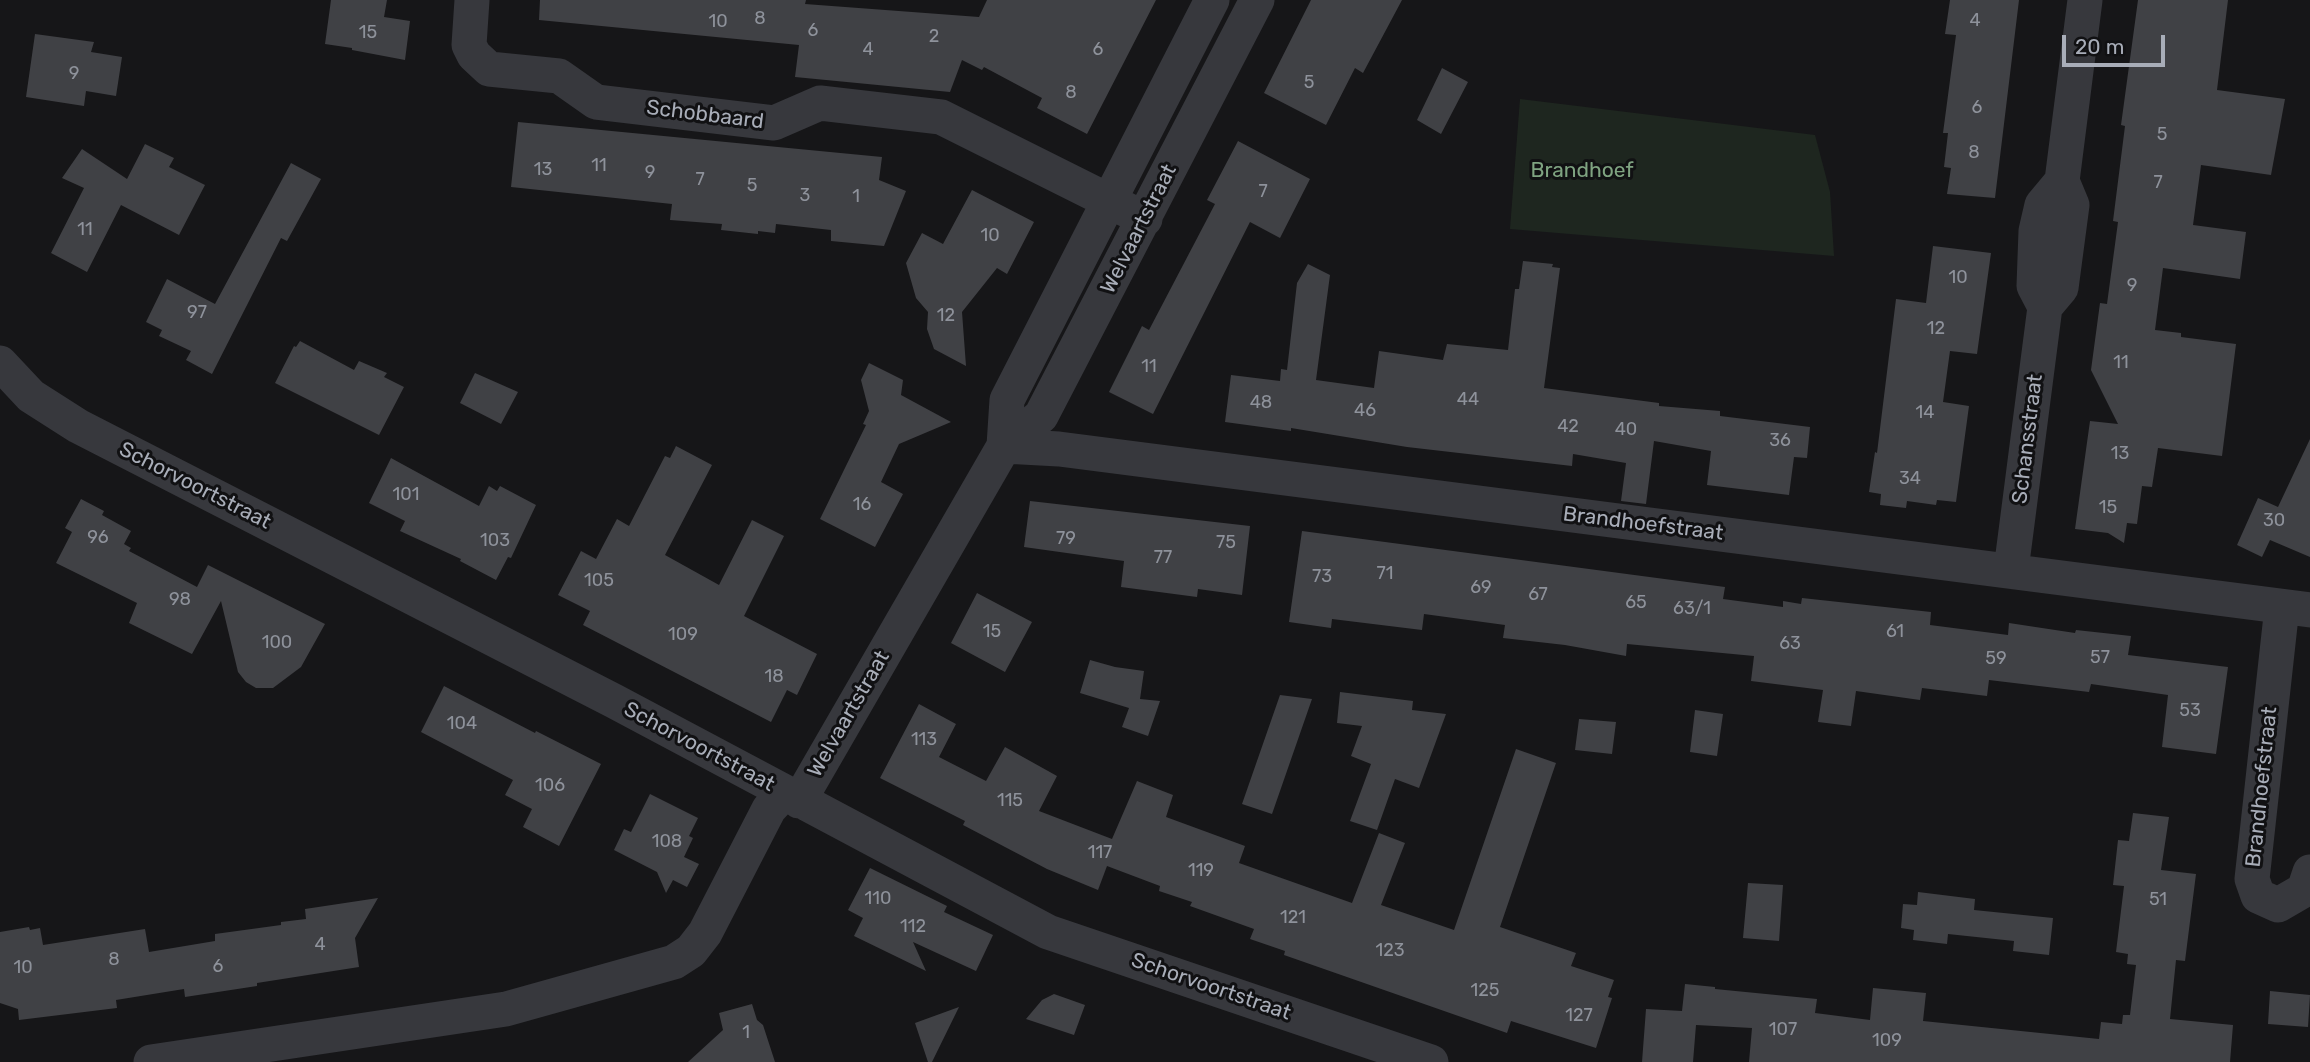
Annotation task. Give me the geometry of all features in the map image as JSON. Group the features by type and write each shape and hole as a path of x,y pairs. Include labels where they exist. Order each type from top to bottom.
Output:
{"street":[{"name":"Schobbaard","path":"472,0 469,45 474,55 489,69 559,76 596,102 774,123 820,103 941,117 1145,219"},
{"name":"Welvaartstraat","path":"1004,446 1007,400 1212,0"},
{"name":"Welvaartstraat","path":"151,1062 506,1009 674,962 691,951 705,933 769,810 792,797 1004,446 1041,416 1257,0"},
{"name":"Schansstraat","path":"2011,570 2046,307 2034,286 2036,231 2042,205 2062,181 2085,0"},
{"name":"Schorvoortstraat","path":"0,363 31,396 78,426 614,701 1048,932 1431,1062"},
{"name":"Brandhoefstraat","path":"1004,446 1059,449 2296,608 2252,879 2258,896 2278,905 2304,890 2310,872"}],"green space":[{"name":"Brandhoef","path":"1520,99 1815,135 1830,192 1834,256 1510,229"}],"building":[{"path":"331,0 387,0 384,17 410,21 405,60 325,44"},
{"path":"540,0 806,0 805,4 979,17 987,0 1156,0 1087,134 1037,108 1042,98 984,67 982,70 962,60 950,92 795,77 799,45 539,20"},
{"path":"1311,0 1402,0 1363,73 1355,68 1326,125 1264,93"},
{"path":"1950,0 2019,0 1995,198 1947,194 1951,168 1944,167 1948,133 1943,133 1956,35 1945,34"},
{"path":"2138,0 2228,0 2217,90 2285,99 2271,175 2201,165 2193,225 2246,232 2240,279 2163,268 2155,330 2181,333 2181,337 2236,344 2222,456 2158,448 2152,487 2142,486 2137,524 2127,523 2124,543 2108,533 2075,529 2090,421 2118,424 2091,370 2100,303 2107,304 2118,222 2113,221 2125,126 2121,125"},
{"path":"35,34 94,42 91,52 122,57 116,96 86,91 84,106 26,97"},
{"path":"1442,68 1468,82 1441,134 1417,120"},
{"path":"518,122 882,157 879,180 906,191 884,246 831,241 831,230 776,224 775,233 721,230 722,224 670,220 672,204 511,187"},
{"path":"1238,141 1310,179 1280,238 1250,222 1153,414 1109,392 1142,326 1149,330 1215,204 1207,200"},
{"path":"145,144 174,158 169,167 205,185 179,235 121,205 87,272 51,253 84,188 62,178 82,149 127,179"},
{"path":"291,163 321,179 287,241 281,238 212,374 186,360 191,351 159,336 162,330 146,322 167,279 215,304"},
{"path":"972,190 1034,222 1007,274 997,268 962,312 966,366 934,349 927,329 928,312 916,298 906,263 922,233 943,244"},
{"path":"1933,246 1991,253 1977,354 1950,351 1943,402 1969,406 1956,502 1937,500 1936,505 1907,501 1906,508 1880,505 1881,494 1869,492 1875,452 1877,453 1896,299 1926,303"},
{"path":"1523,261 1553,264 1552,267 1560,268 1544,388 1659,403 1659,406 1720,411 1720,416 1810,427 1807,458 1794,457 1789,495 1707,485 1711,451 1654,441 1646,504 1621,501 1626,463 1573,454 1572,466 1407,447 1291,428 1291,431 1225,422 1231,375 1280,381 1281,369 1287,370 1297,283 1308,264 1330,275 1316,380 1374,388 1379,351 1443,360 1447,344 1508,350 1515,289 1519,289"},
{"path":"300,341 354,370 359,361 387,373 384,377 404,387 379,435 275,383 294,346"},
{"path":"869,363 903,380 901,395 951,422 899,444 881,482 903,494 875,547 820,519 866,425 863,424 869,411 861,380"},
{"path":"475,373 518,392 501,424 460,403"},
{"path":"2310,439 2310,557 2270,540 2262,557 2237,545 2258,498 2278,507"},
{"path":"676,446 712,465 665,555 719,585 752,520 784,536 744,616 817,654 797,695 787,690 771,722 583,625 590,611 558,595 581,551 596,559 617,519 629,526 665,456 670,458"},
{"path":"391,458 479,506 489,486 497,491 500,486 536,505 511,558 508,557 496,580 460,561 461,559 400,531 405,521 369,503"},
{"path":"81,499 104,511 102,515 131,531 124,544 131,548 129,551 197,587 208,565 325,624 301,667 273,688 256,688 246,682 238,672 221,601 192,654 129,623 137,603 56,563 72,532 65,528"},
{"path":"1030,501 1250,526 1242,595 1198,589 1197,597 1121,587 1124,561 1024,547"},
{"path":"1302,531 1725,587 1723,599 1783,607 1783,601 1801,604 1802,598 1931,612 1930,625 2008,635 2009,623 2075,633 2076,630 2131,636 2128,655 2228,667 2216,754 2162,747 2168,695 2091,684 2089,692 1989,680 1987,696 1922,688 1920,700 1856,691 1851,726 1818,722 1823,690 1751,681 1754,656 1627,644 1626,656 1503,638 1505,625 1424,614 1422,630 1332,619 1331,628 1289,622"},
{"path":"977,593 1032,622 1005,672 951,643"},
{"path":"1090,660 1144,671 1140,699 1160,701 1148,736 1122,727 1129,708 1080,693"},
{"path":"444,686 601,764 559,846 523,827 532,809 505,795 513,780 421,732"},
{"path":"1340,692 1413,701 1412,710 1446,714 1419,788 1395,779 1377,830 1350,821 1371,764 1351,756 1362,726 1337,723"},
{"path":"1280,695 1312,699 1272,814 1242,804"},
{"path":"919,704 956,724 939,757 986,781 1005,747 1057,776 1039,811 1112,839 1137,781 1173,795 1166,817 1245,846 1239,863 1352,903 1379,833 1405,843 1381,905 1454,930 1516,749 1556,763 1500,927 1576,953 1571,966 1614,980 1608,997 1612,998 1596,1048 1511,1021 1507,1033 1284,955 1285,951 1250,939 1254,929 1190,906 1192,902 1159,891 1160,886 1107,866 1098,890 1047,869 963,825 965,821 880,778"},
{"path":"1695,710 1723,714 1717,756 1690,752"},
{"path":"1579,719 1616,722 1612,754 1575,750"},
{"path":"650,794 698,818 689,836 693,838 684,857 699,864 687,887 673,880 666,893 657,872 614,850 624,829 631,832"},
{"path":"2133,813 2169,817 2161,870 2196,874 2185,961 2176,960 2170,1019 2233,1025 2230,1062 1749,1062 1752,1028 1696,1025 1693,1062 1642,1062 1646,1009 1682,1011 1685,984 1817,999 1815,1013 1870,1020 1873,988 1926,993 1923,1021 2099,1039 2101,1022 2122,1024 2123,1015 2130,1015 2136,965 2127,964 2128,954 2116,952 2124,886 2113,885 2118,840 2129,841"},
{"path":"870,868 947,906 944,912 993,935 976,971 913,942 926,971 854,936 863,918 848,910"},
{"path":"1748,883 1783,885 1779,941 1743,938"},
{"path":"1918,892 1975,899 1974,910 2053,918 2049,955 2013,951 2014,941 1948,934 1947,944 1913,940 1914,930 1901,928 1903,904 1917,905"},
{"path":"378,898 355,938 359,967 185,997 184,989 116,1000 117,1008 19,1020 18,1009 0,1003 0,932 40,928 43,945 145,929 149,952 215,941 215,934 306,919 305,909"},
{"path":"2270,991 2310,995 2308,1027 2268,1024"},
{"path":"1054,994 1085,1005 1074,1035 1026,1019 1042,1000"},
{"path":"752,1004 757,1020 763,1025 775,1062 688,1062 723,1030 719,1013"},
{"path":"959,1007 932,1062 928,1062 915,1023"}]}
